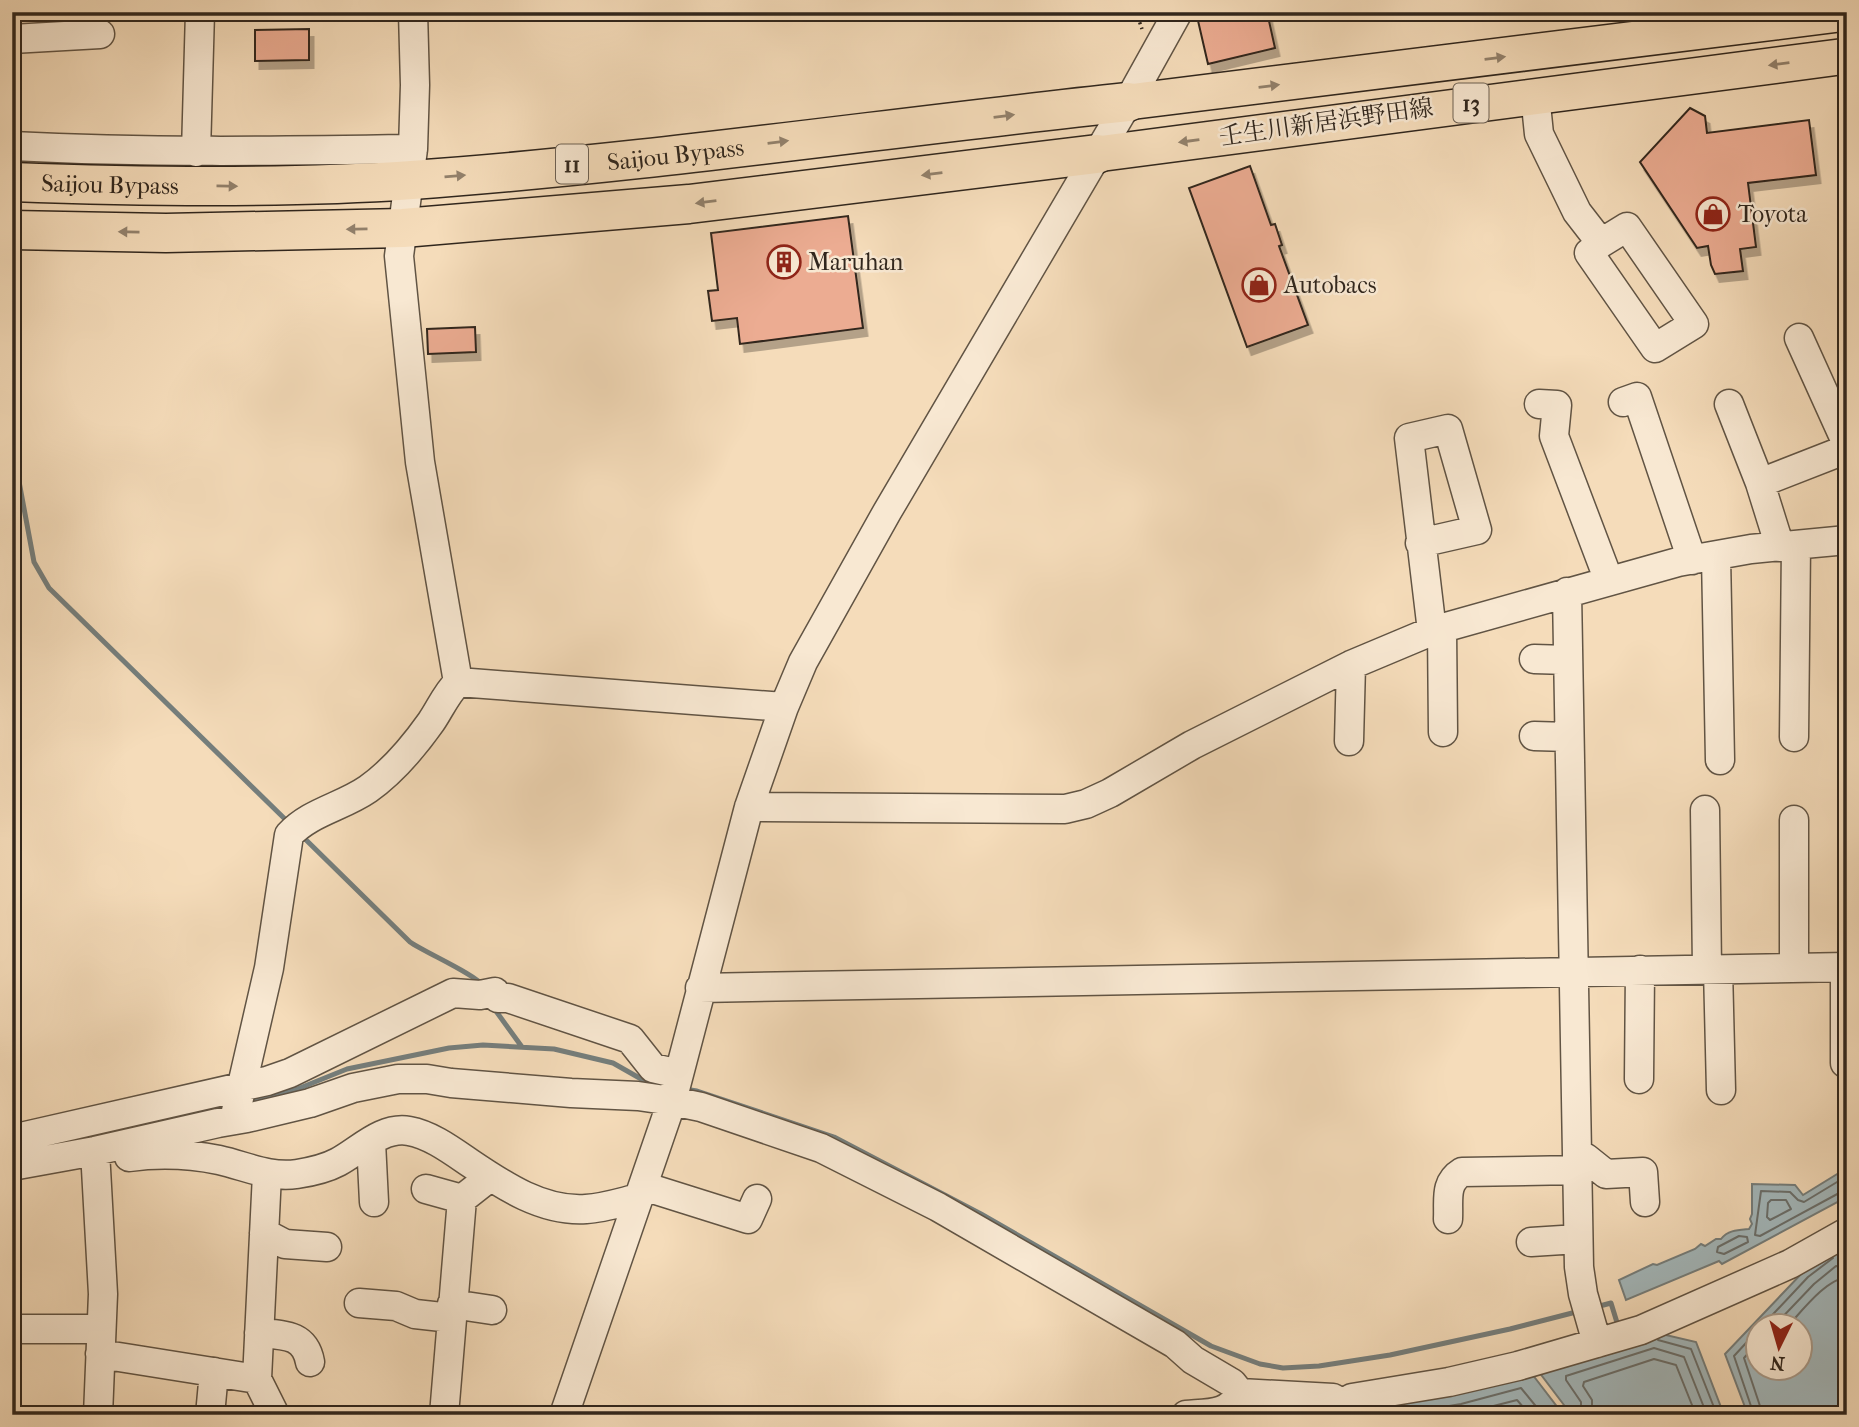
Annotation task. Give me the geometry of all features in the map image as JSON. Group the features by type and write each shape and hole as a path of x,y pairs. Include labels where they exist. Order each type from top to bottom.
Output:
{"highway":[{"name":"Saijou Bypass","path":"12,182 259,187 412,164 683,153 1128,102"},
{"name":"Saijou Bypass","path":"12,230 166,233 403,228 689,204 1097,153"}],"main road":[{"name":"壬生川新居浜野田線","path":"1128,102 1771,17 1847,13"},
{"name":"壬生川新居浜野田線","path":"1097,153 1847,56"}],"street":[{"path":"196,152 200,12"},
{"path":"413,12 415,85 412,164 399,256 420,462 458,682"},
{"path":"564,1415 675,1087 749,807 784,707 803,662 887,512 1178,12"},
{"path":"12,39 100,34"},
{"path":"1535,95 1539,134 1577,212 1601,243"},
{"path":"12,146 196,152 412,164"},
{"path":"1799,338 1847,444"},
{"path":"1623,402 1637,397 1704,558 1720,760"},
{"path":"1539,404 1557,405 1554,436 1609,581"},
{"path":"1729,404 1788,546 1794,737"},
{"path":"1760,483 1847,449"},
{"path":"749,807 1066,809 1086,804 1110,793 1192,746 1350,665 1437,630 1567,592 1704,558 1847,540"},
{"path":"1420,543 1437,630 1444,732"},
{"path":"1567,592 1578,1239 1583,1294 1594,1332"},
{"path":"1534,659 1568,660"},
{"path":"1349,741 1350,665"},
{"path":"237,1104 269,968 289,835 301,822 368,789 414,745 449,691 458,682 784,707"},
{"path":"1534,736 1569,737"},
{"path":"1705,810 1721,1090"},
{"path":"1794,820 1794,968"},
{"path":"700,988 1846,967 1845,1062"},
{"path":"1639,1079 1640,970"},
{"path":"95,1156 237,1104 290,1073 453,993 480,995 495,992 498,998 508,998 630,1039 653,1068 701,1107 821,1148 938,1207 1175,1344 1193,1360 1232,1382 1240,1393"},
{"path":"12,1139 237,1104 310,1104 353,1087 415,1078 557,1092 638,1096 675,1087"},
{"path":"12,1166 95,1156 149,1154 217,1160 267,1174 297,1174 323,1168 391,1131 405,1130 438,1142 490,1177 526,1196 553,1206 588,1209 641,1192 739,1217"},
{"path":"371,1142 374,1202"},
{"path":"95,1156 103,1294 98,1415"},
{"path":"1448,1219 1449,1186 1453,1178 1462,1172 1577,1164 1586,1158 1606,1174 1643,1172 1645,1202"},
{"path":"267,1174 257,1379 275,1415"},
{"path":"443,1415 462,1199 490,1177"},
{"path":"426,1189 462,1199"},
{"path":"1240,1393 1333,1398 1343,1409 1352,1398 1450,1382 1518,1366 1594,1332 1641,1329 1696,1307 1790,1264 1847,1232"},
{"path":"264,1233 285,1244 327,1247"},
{"path":"1531,1242 1578,1239"},
{"path":"359,1303 396,1306 415,1314 492,1310"},
{"path":"12,1329 100,1341 214,1372 257,1379"},
{"path":"259,1333 284,1335 299,1341 307,1348 310,1362"},
{"path":"210,1415 214,1372"},
{"path":"1186,1415 1217,1412 1228,1408 1240,1393"}],"water":[{"path":"1847,1168 1847,1197 1722,1264 1719,1261 1626,1300 1619,1280 1695,1249 1701,1244 1705,1246 1730,1232 1749,1229 1752,1224 1752,1184 1795,1185 1803,1195"},
{"path":"1840,1244 1847,1257 1847,1415 1748,1415 1725,1354 1744,1334 1744,1382 1814,1382 1814,1312 1765,1312 1803,1272"},
{"path":"1653,1332 1696,1342 1724,1415 1369,1415 1373,1403 1529,1370 1562,1413 1567,1409 1536,1368"}],"building":[{"path":"1196,12 1267,12 1275,48 1208,64"},
{"path":"309,29 309,60 255,61 255,30"},
{"name":"Toyota","path":"1690,108 1705,116 1707,133 1809,120 1816,175 1748,183 1756,247 1740,249 1743,271 1715,274 1708,246 1697,248 1640,162"},
{"name":"Autobacs","path":"1250,166 1271,225 1275,224 1282,245 1279,246 1308,325 1247,347 1189,188"},
{"name":"Maruhan","path":"848,216 863,328 740,344 737,318 712,321 708,291 718,290 711,233"},
{"path":"475,327 476,352 428,354 427,329"}],"waterway":[{"path":"12,444 34,562 49,588 289,823"},
{"path":"301,835 410,942 471,976 483,986"},
{"path":"493,1007 522,1047"},
{"path":"248,1100 295,1090 347,1069 449,1048 483,1045 554,1049 613,1063 650,1084"},
{"path":"684,1089 834,1137 981,1214 1211,1346 1260,1364 1283,1368 1319,1366 1390,1355 1580,1311"},
{"path":"67,1142 228,1105"},
{"path":"1596,1307 1611,1303 1619,1329"}],"place":[{"name":"Toyota","path":"1713,214"},
{"name":"Maruhan","path":"784,262"},
{"name":"Autobacs","path":"1259,285"}]}
